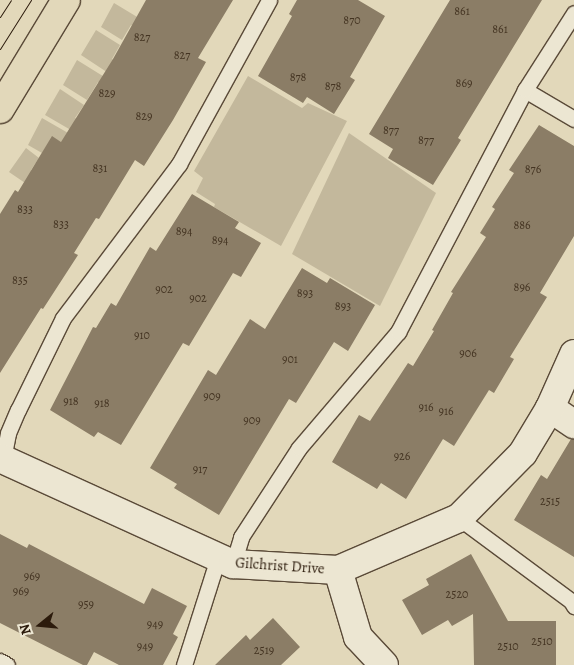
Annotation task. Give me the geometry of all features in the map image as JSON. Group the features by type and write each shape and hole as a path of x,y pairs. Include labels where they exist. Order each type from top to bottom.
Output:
{"main road":[{"path":"0,109 66,0"}],"street":[{"name":"Gilchrist Drive","path":"2,459 225,561 338,570 459,518 523,452 550,408 574,354"},
{"path":"550,408 574,424"},
{"path":"338,570 358,637 384,665"}],"lane":[{"path":"2,459 8,433 63,318 179,164 268,0"},
{"path":"184,665 225,561 299,448 398,332 525,90 574,13"},
{"path":"525,90 574,119"},
{"path":"459,518 571,601 574,606"},
{"path":"0,662 7,665"}],"shaded area":[{"path":"114,3 172,38 158,41 131,25 122,40 101,27"},
{"path":"96,30 120,45 112,59 137,73 128,86 81,55"},
{"path":"77,60 127,91 123,98 98,82 87,100 63,85"},
{"path":"248,76 302,108 308,103 347,121 281,246 214,207 215,204 196,192 203,178 194,171"},
{"path":"60,89 84,105 75,118 102,132 100,147 45,115"},
{"path":"42,118 82,141 78,152 52,137 42,153 28,145"},
{"path":"349,133 436,193 380,306 292,254"},
{"path":"26,148 39,158 31,170 47,198 9,172"}],"building":[{"path":"146,0 233,0 198,58 206,62 173,120 144,166 135,160 99,219 96,218 74,253 78,255 43,309 41,308 0,373 0,214 15,190 18,192 52,136 61,142 113,59"},
{"path":"297,0 358,0 385,16 350,77 355,80 334,114 307,97 303,103 258,76 292,16 289,14"},
{"path":"450,0 542,0 458,138 461,140 433,185 388,158 393,149 369,134"},
{"path":"539,125 574,146 574,236 540,293 547,297 510,357 514,359 494,393 489,390 454,446 443,439 406,499 381,483 377,489 332,462 359,415 370,421 408,363 413,366 434,331 432,330 453,293 451,292 486,237 480,233 495,209 492,207 514,173 509,170"},
{"path":"192,194 239,222 235,228 261,243 241,277 233,273 189,346 183,343 121,445 98,432 94,437 50,410 93,327 96,328 111,303 116,306 150,247 156,251"},
{"path":"302,268 327,283 330,278 375,305 348,351 334,342 296,403 289,399 219,515 174,488 177,484 150,468 208,370 216,375 250,319 265,329"},
{"path":"571,439 574,439 574,557 514,520 541,475 547,479"},
{"path":"0,534 27,548 29,544 144,604 152,588 187,606 173,634 178,637 163,665 119,665 94,652 87,665 83,665 0,623"},
{"path":"471,554 508,621 556,621 556,665 474,665 473,614 452,626 448,620 422,635 402,600 429,585 426,579"},
{"path":"273,618 300,647 281,665 215,665 246,635 250,640"}],"tram line":[{"path":"0,17 11,0"},
{"path":"0,49 31,0"}]}
